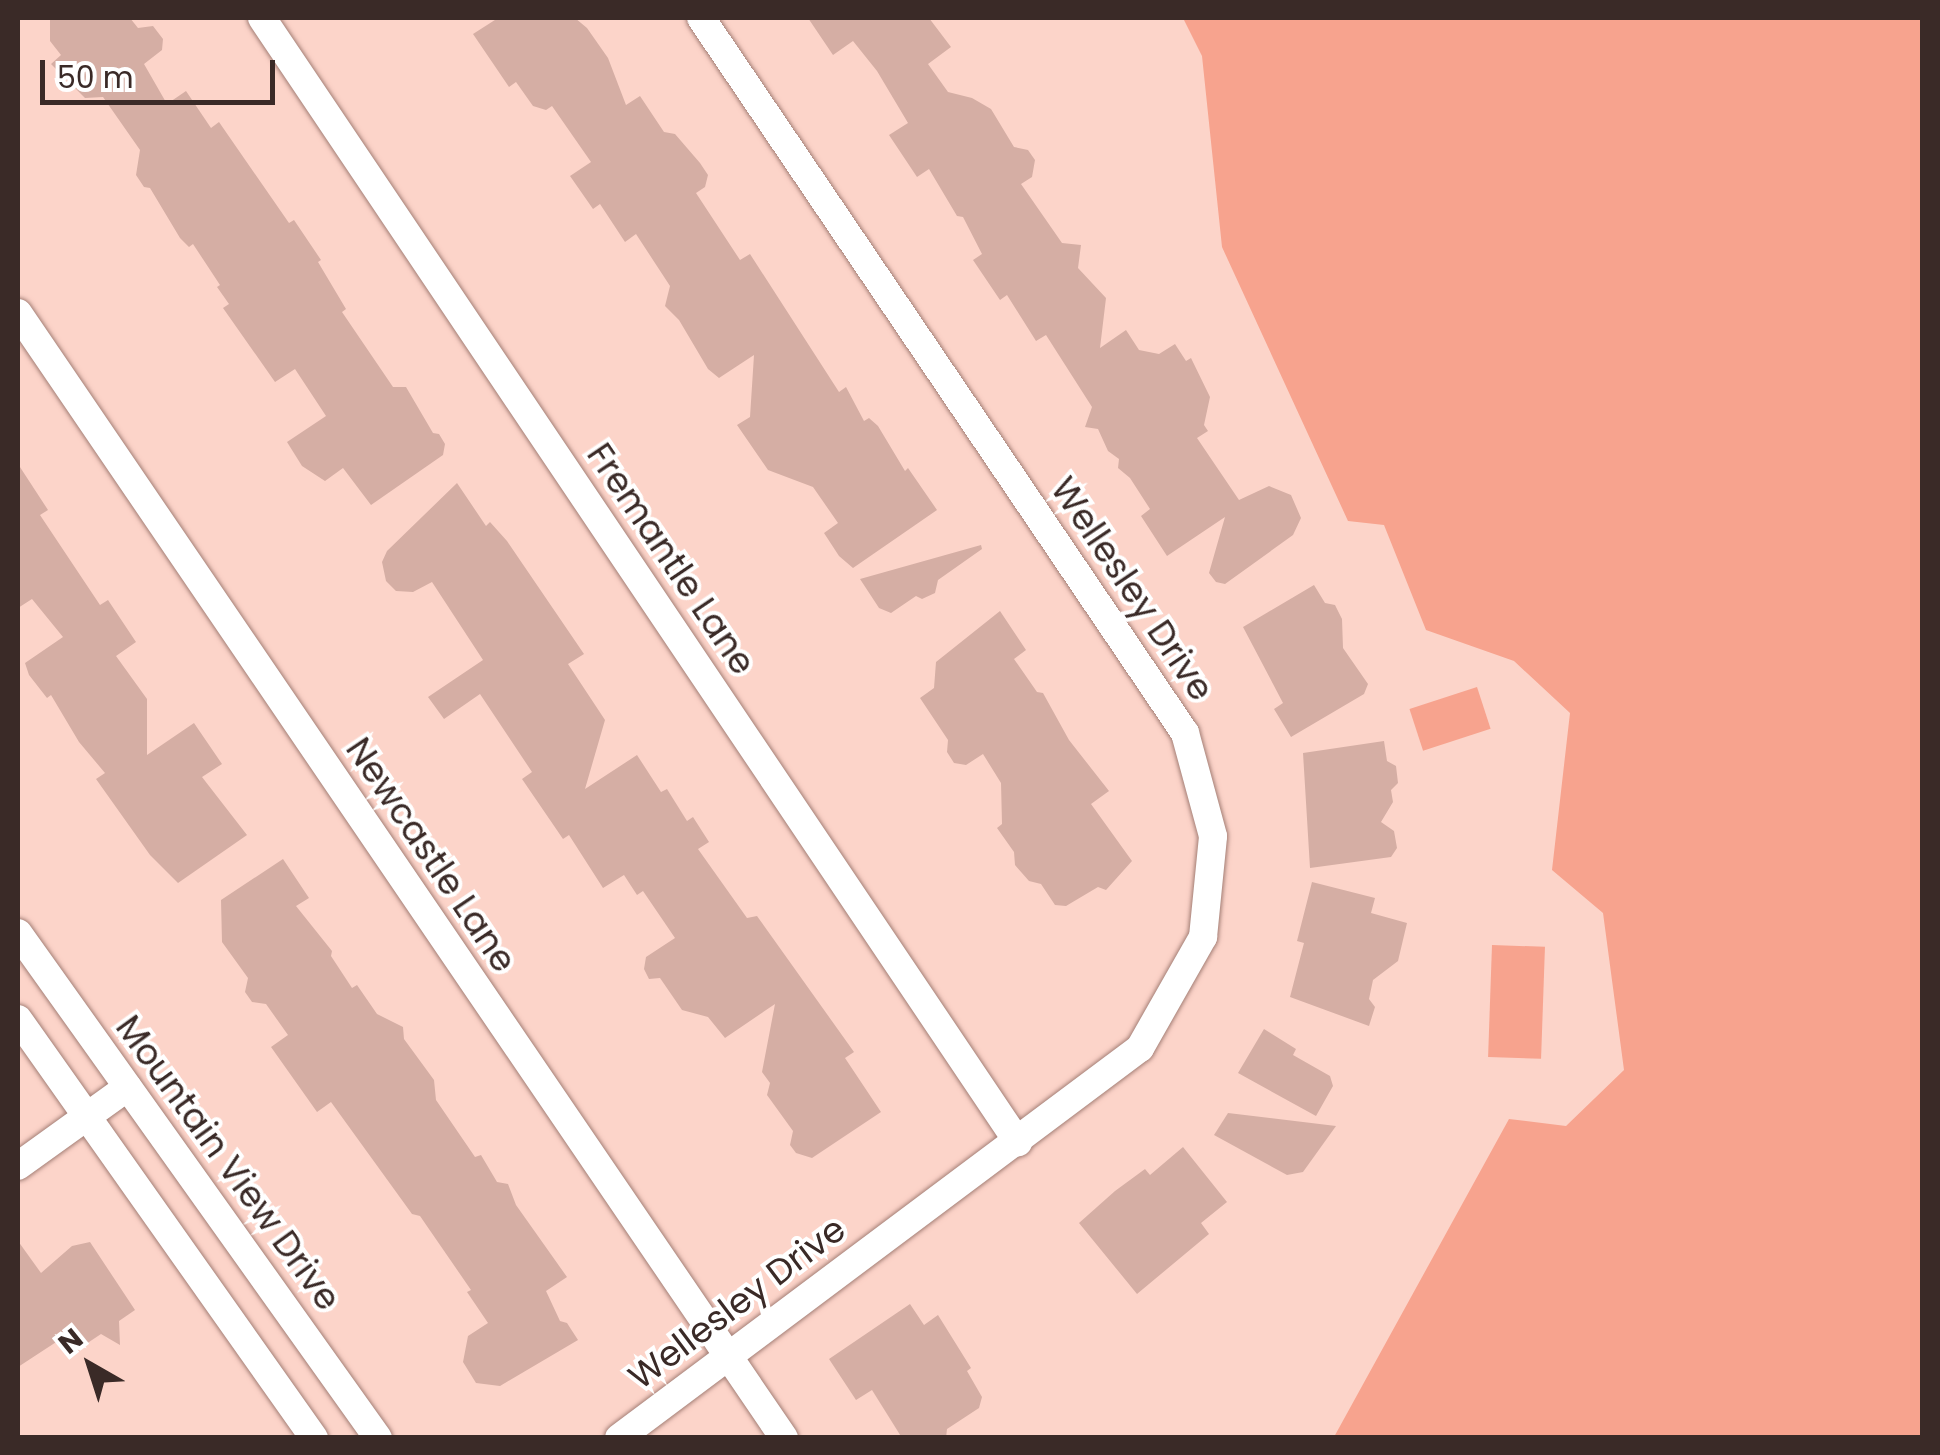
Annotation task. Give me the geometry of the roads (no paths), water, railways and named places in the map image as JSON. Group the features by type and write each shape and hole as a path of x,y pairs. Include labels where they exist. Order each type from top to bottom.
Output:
{"street":[{"name":"Fremantle Lane","path":"262,18 1018,1142"},
{"name":"Wellesley Drive","path":"619,1438 1140,1048 1204,937 1213,836 1185,733 701,18"},
{"name":"Newcastle Lane","path":"18,313 784,1438"},
{"name":"Mountain View Drive","path":"18,933 378,1438"},
{"path":"18,1019 314,1438"},
{"path":"18,1166 128,1087"}]}
